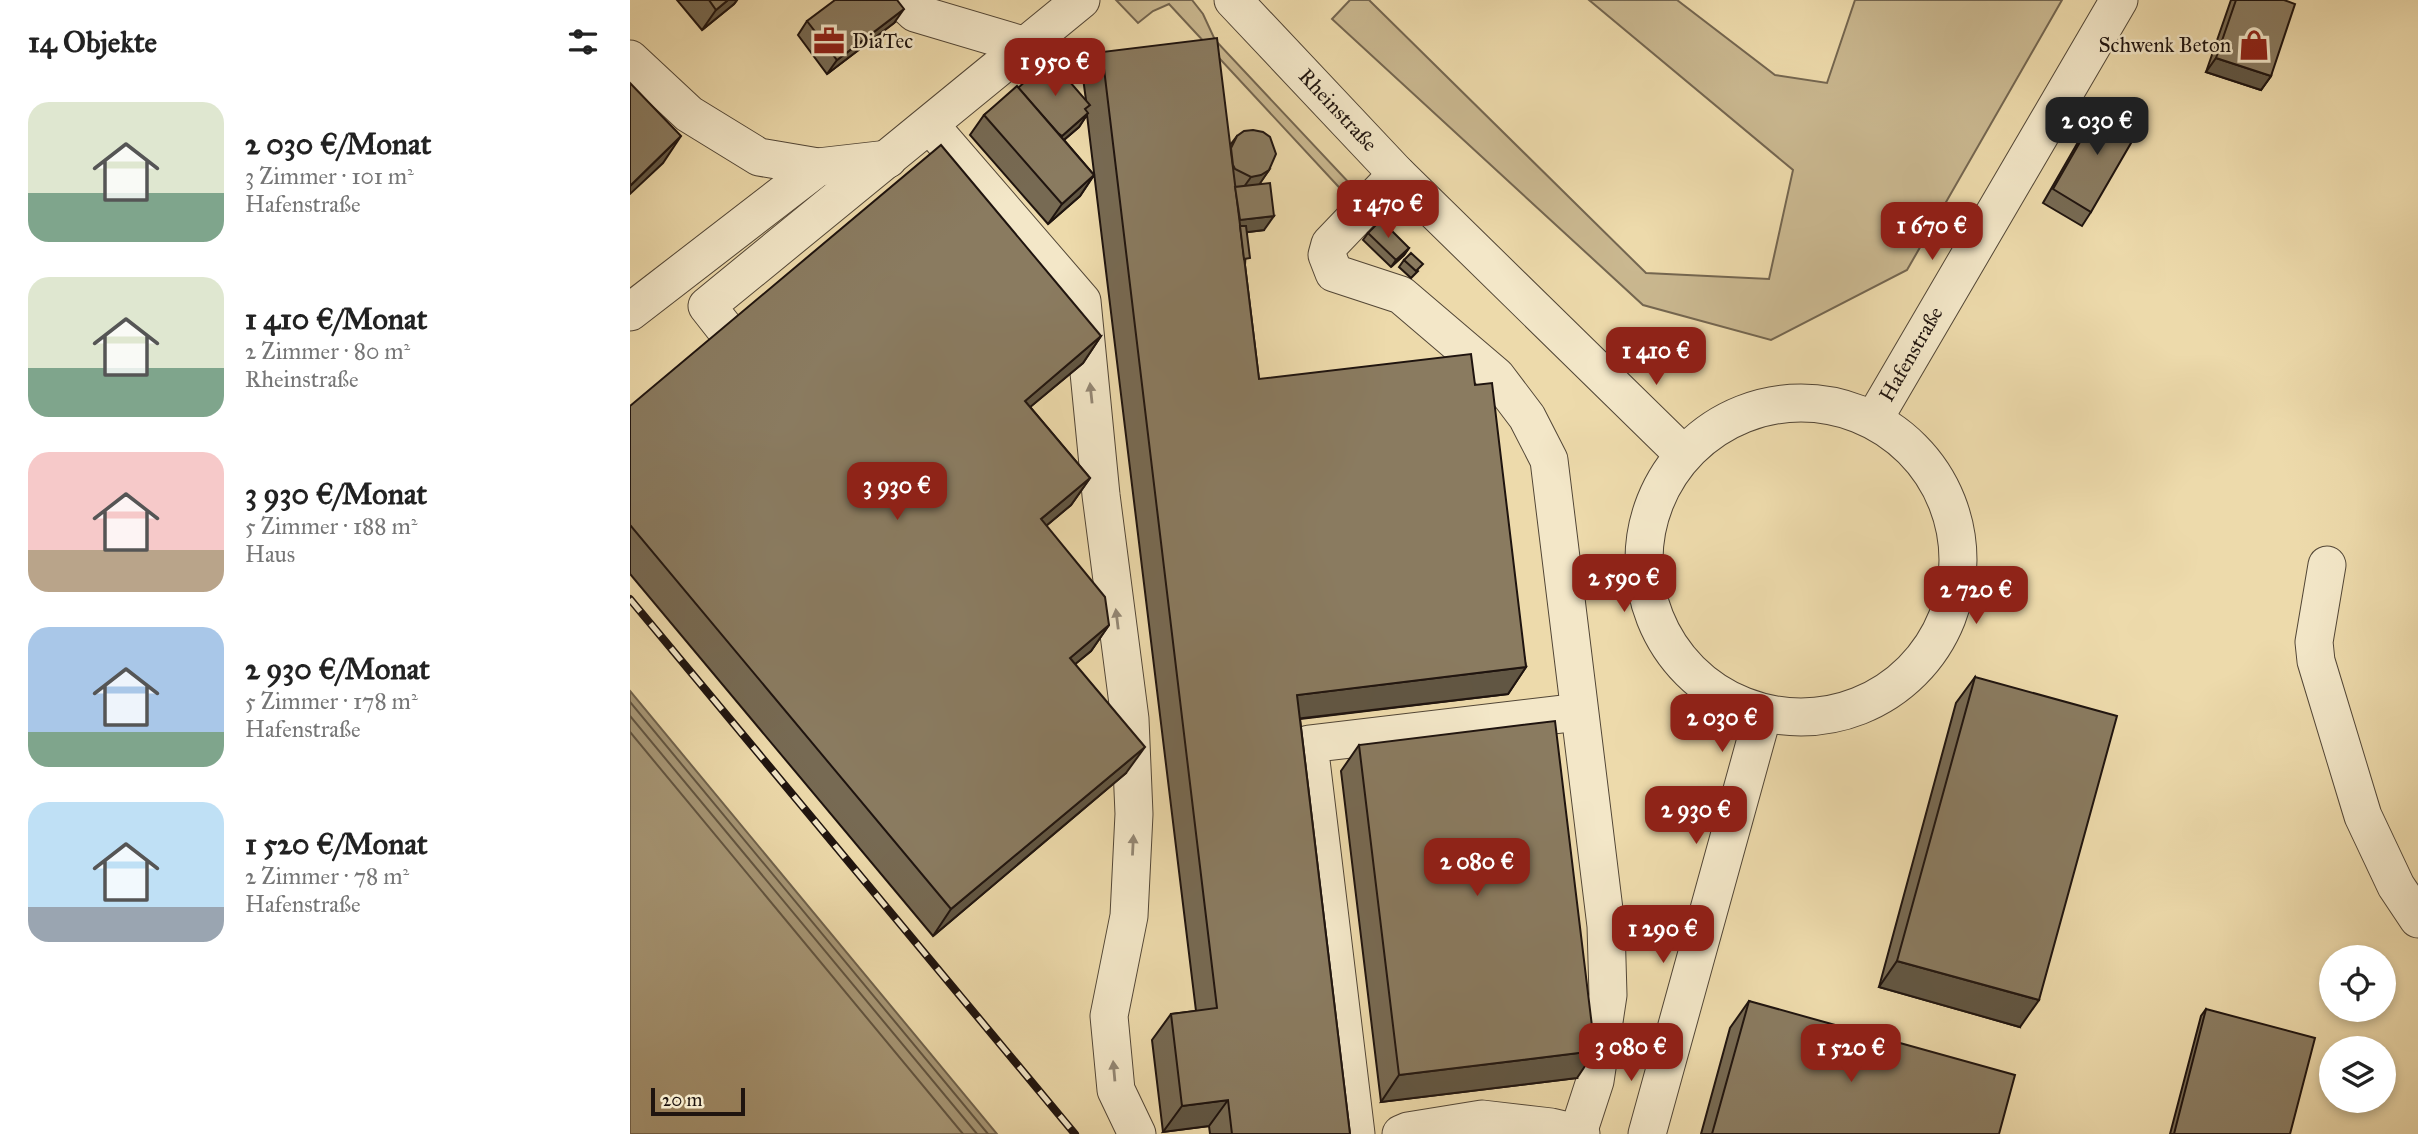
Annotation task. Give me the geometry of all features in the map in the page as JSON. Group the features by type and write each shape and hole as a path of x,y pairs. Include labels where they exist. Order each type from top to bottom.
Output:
{"street":[{"path":"901,0 915,13 1026,46"},
{"path":"729,334 707,306 1081,0"},
{"name":"Rheinstraße","path":"1233,0 1398,174 1683,454"},
{"name":"Hafenstraße","path":"1874,419 2119,0"},
{"path":"630,59 689,114 759,157 818,167 888,159"},
{"path":"930,125 1082,301 1101,495 1130,719 1134,814 1129,916 1109,1016 1116,1090 1137,1134"},
{"path":"630,312 818,167"},
{"path":"1398,174 1331,244 1326,255 1334,274 1401,295 1496,376 1527,418 1549,460 1605,926 1608,995 1595,1080 1580,1134 1551,1127 1482,1119 1401,1134"},
{"path":"1793,401 1835,405 1874,419 1912,446 1939,483 1956,526 1959,571 1949,616 1927,656 1894,688 1864,705 1854,710 1809,719 1763,714 1720,696 1685,667 1658,628 1645,584 1645,537 1657,493 1683,454 1714,427 1752,409 1793,401"},
{"path":"2327,565 2314,642 2316,661 2363,816 2396,886 2418,919"},
{"path":"1356,1134 1309,744 1579,712"},
{"path":"1647,1134 1763,714"}],"shaded area":[{"path":"1116,0 1192,0 1203,14 1215,40 1353,187 1349,198 1169,4 1153,11 1138,23"},
{"path":"1350,0 1369,0 1646,273 1769,279 1793,170 1589,0 1677,0 1775,75 1827,83 1855,0 2062,0 1907,270 1771,340 1643,305 1332,19"}],"water":[{"path":"630,691 997,1134 630,1134"}],"building":[{"path":"709,0 728,0 716,10"},
{"path":"835,0 897,0 904,9 837,60 807,21"},
{"path":"2236,0 2284,0 2295,4 2271,76 2216,58"},
{"path":"1217,38 1259,379 1471,354 1475,385 1492,383 1526,667 1297,695 1350,1134 1232,1134 1228,1100 1182,1106 1171,1014 1217,1008 1102,52"},
{"path":"1050,59 1090,105 1085,109 1088,113 1062,136 1018,88"},
{"path":"630,83 681,136 630,186"},
{"path":"1017,86 1094,175 1062,204 984,115"},
{"path":"2103,102 2142,124 2091,212 2053,189"},
{"path":"1253,130 1270,137 1276,154 1269,170 1251,177 1235,169 1231,148 1237,136 1244,131"},
{"path":"941,145 1101,336 1025,401 1090,478 1041,519 1105,597 1109,625 1070,658 1145,747 951,909 630,525 630,406"},
{"path":"1270,183 1274,216 1240,220 1235,187"},
{"path":"1381,220 1409,248 1396,260 1368,233"},
{"path":"1240,226 1246,226 1250,258 1244,259"},
{"path":"1411,253 1423,264 1416,271 1404,260"},
{"path":"1975,677 2117,716 2039,1000 1897,961"},
{"path":"1555,721 1595,1051 1399,1075 1359,745"},
{"path":"1749,1001 2015,1075 1999,1134 1712,1134"},
{"path":"2206,1009 2315,1038 2290,1134 2174,1134"}],"railway":[{"path":"630,599 1075,1134"}],"place":[{"name":"DiaTec","path":"829,41"},
{"name":"Schwenk Beton","path":"2254,45"}]}
